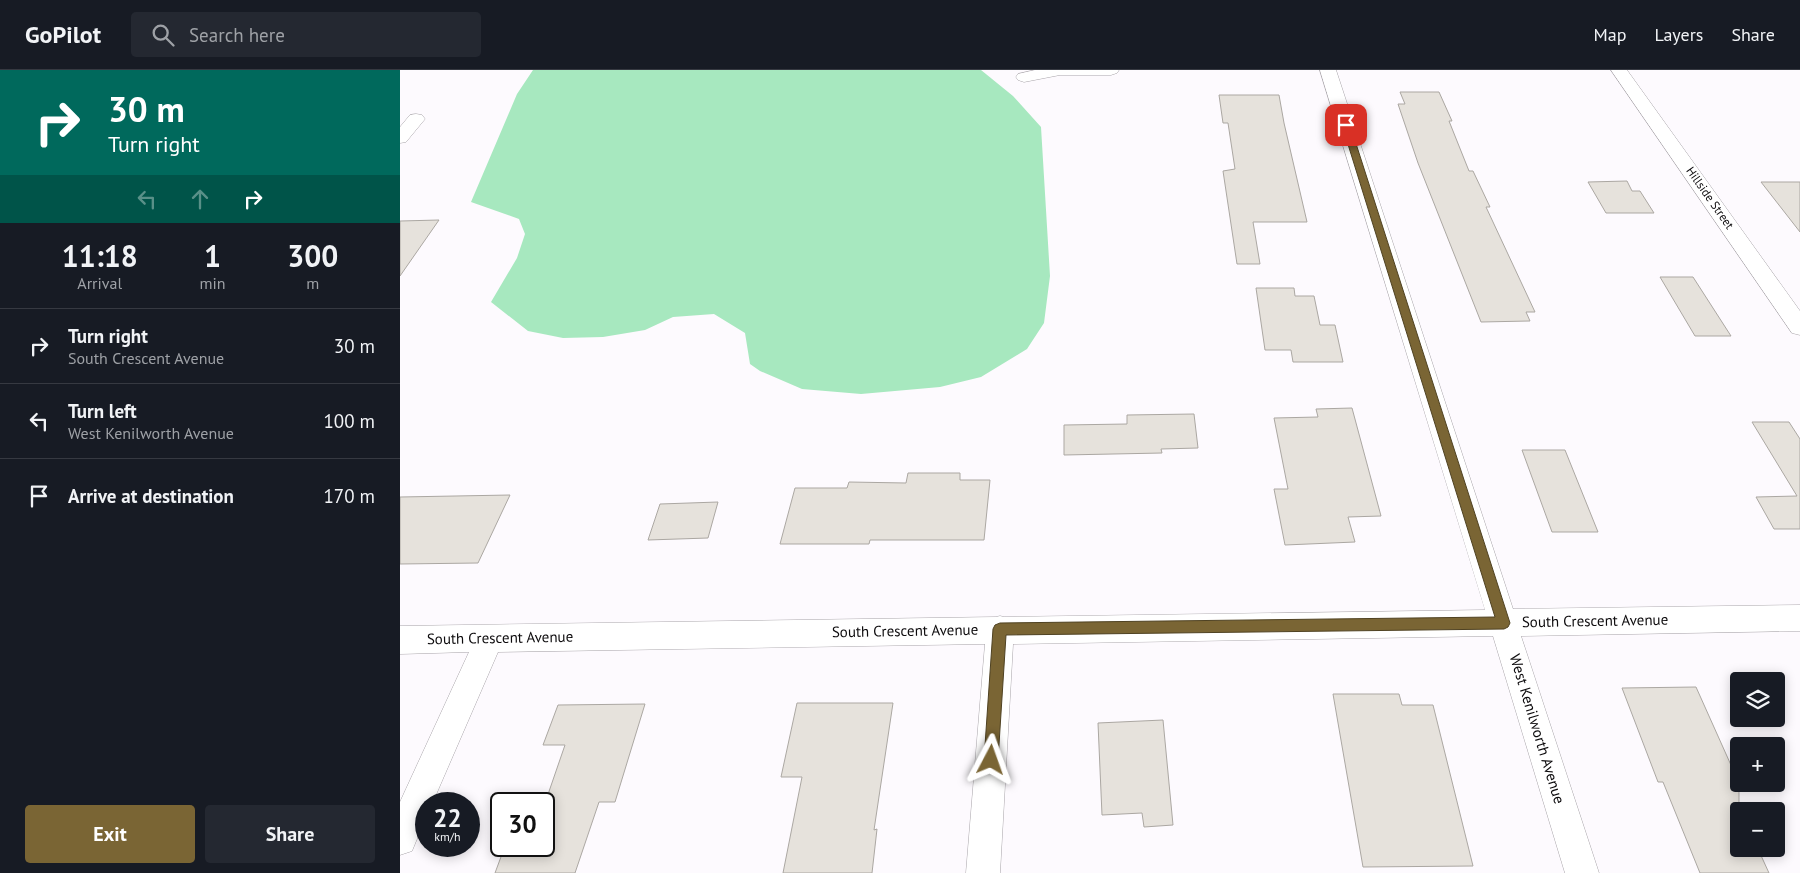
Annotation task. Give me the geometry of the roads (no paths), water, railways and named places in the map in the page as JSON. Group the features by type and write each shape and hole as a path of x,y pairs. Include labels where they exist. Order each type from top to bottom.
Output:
{"street":[{"path":"1024,77 1060,70 1111,70"},
{"name":"West Kenilworth Avenue","path":"1328,70 1582,873"},
{"name":"Hillside Street","path":"1619,70 1800,327"},
{"path":"400,138 416,119"},
{"name":"South Crescent Avenue","path":"400,640 1000,629 1800,618"},
{"path":"983,873 1000,629"},
{"path":"400,839 490,638"}]}
